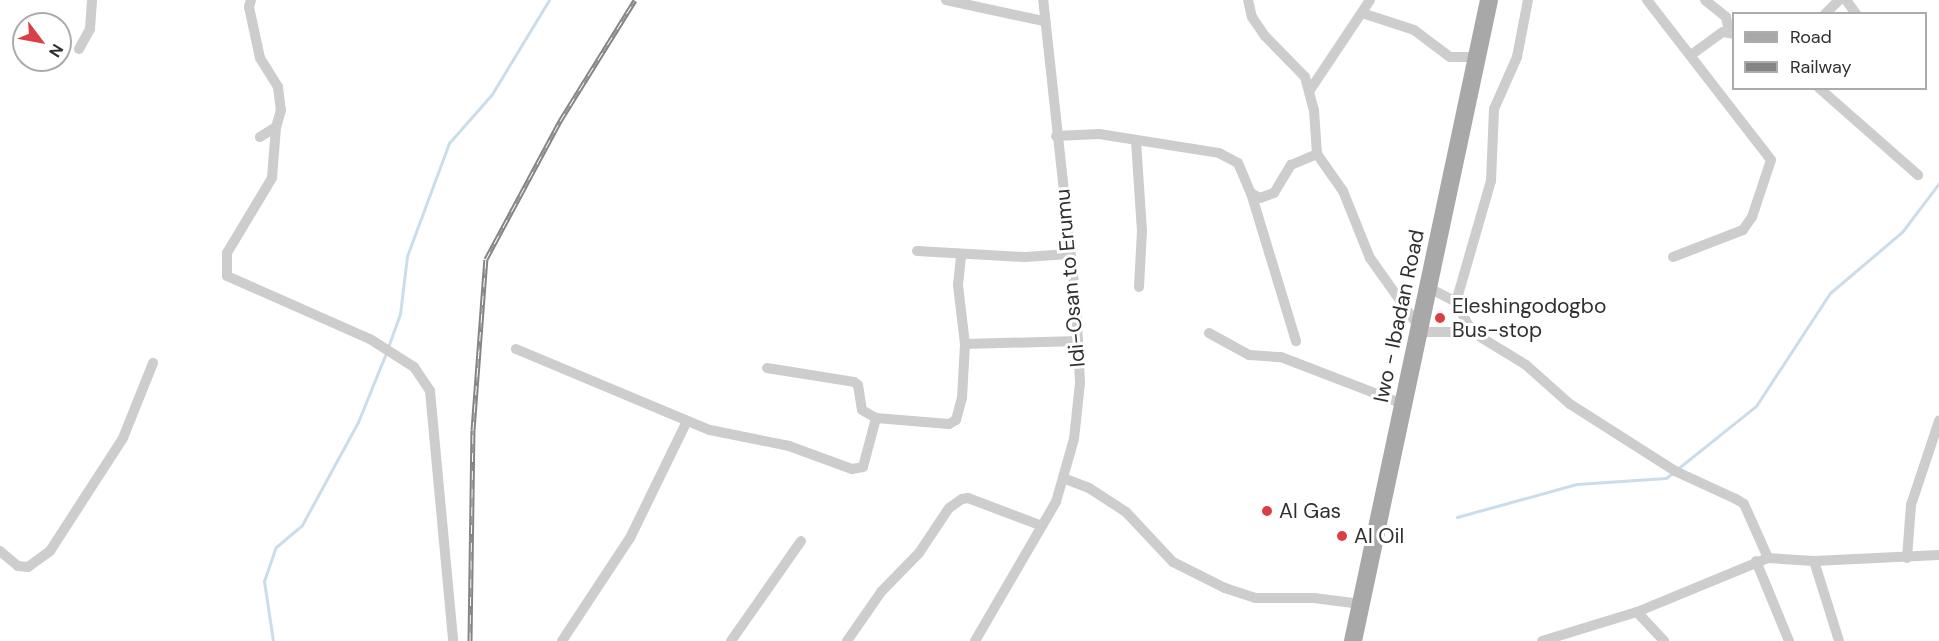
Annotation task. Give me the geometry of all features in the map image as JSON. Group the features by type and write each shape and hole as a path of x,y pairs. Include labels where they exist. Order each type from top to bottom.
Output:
{"main road":[{"name":"Iwo - Ibadan Road","path":"1353,641 1489,0"}],"street":[{"path":"79,49 90,29 92,0"},
{"path":"251,0 260,58 278,87 280,110 276,127 272,178 227,253 227,276 370,339 414,367 430,391 453,641"},
{"path":"946,0 1043,21"},
{"name":"Idi-Osan to Erumu","path":"975,641 1042,526 1064,478 1074,439 1080,383 1078,341 1043,21 1043,0"},
{"path":"1248,0 1260,30 1305,77 1310,90 1317,154 1343,191 1370,258 1418,330 1472,332 1526,365 1570,404 1675,471 1744,504 1768,558"},
{"path":"1310,90 1370,0"},
{"path":"1456,302 1491,181 1494,109 1516,57 1528,0"},
{"path":"1647,0 1691,55 1771,165 1752,218 1743,230 1673,257"},
{"path":"1691,55 1722,32 1731,33 1726,17 1705,0"},
{"path":"1827,12 1839,0"},
{"path":"1362,14 1414,30 1450,57 1478,57"},
{"path":"1821,90 1918,175"},
{"path":"260,137 276,127"},
{"path":"1056,136 1099,134 1136,141 1175,144 1232,158 1242,168 1251,193 1296,341"},
{"path":"1136,141 1142,231 1139,287"},
{"path":"1251,193 1260,198 1270,196 1291,165 1317,154"},
{"path":"917,251 961,255 1049,257 1069,254"},
{"path":"767,368 854,382 858,385 862,410 876,418 949,424 956,420 962,398 965,344 958,285 961,255"},
{"path":"1427,288 1456,302 1472,332"},
{"path":"1209,333 1249,355 1281,357 1403,404"},
{"path":"965,344 1078,341"},
{"path":"516,349 687,421 726,435 789,446 859,470 867,456 876,418"},
{"path":"0,551 18,566 28,567 50,551 123,438 153,363"},
{"path":"562,641 630,538 687,421"},
{"path":"1907,558 1911,505 1939,422"},
{"path":"1064,478 1089,488 1126,512 1173,562 1225,588 1255,598 1314,598 1361,604"},
{"path":"847,641 880,592 919,553 949,508 962,499 968,498 1042,526"},
{"path":"731,641 801,541"},
{"path":"1542,641 1637,612 1768,558 1814,561 1939,555"},
{"path":"1756,561 1789,641"},
{"path":"1814,561 1839,641"},
{"path":"1637,612 1664,641"}],"waterway":[{"path":"388,347 400,314 407,256 449,143 492,94 549,0"},
{"path":"1457,517 1577,484 1666,478 1756,406 1830,293 1902,232 1939,183"},
{"path":"273,641 264,581 276,547 302,525 358,422 386,353"}],"railway":[{"path":"470,641 473,430 486,259 560,121 635,0"}],"place":[{"name":"Eleshingodogbo Bus-stop","path":"1440,318"},
{"name":"Al Gas","path":"1267,511"},
{"name":"Al Oil","path":"1342,536"}]}
